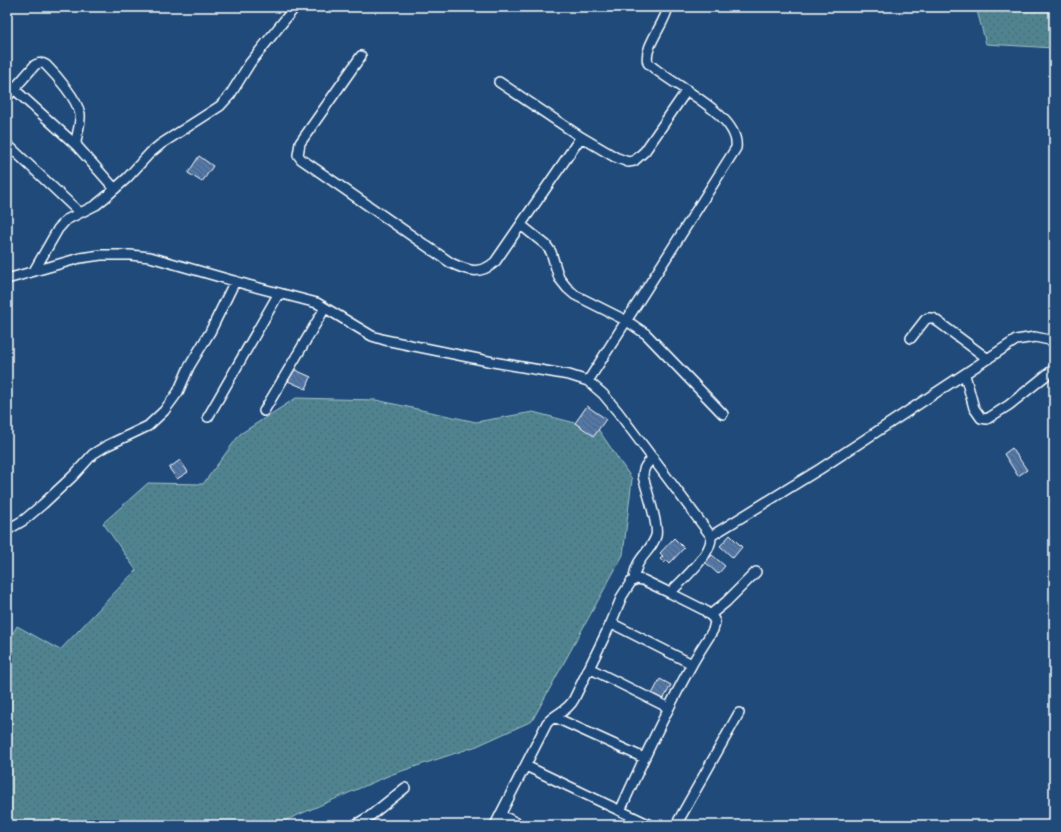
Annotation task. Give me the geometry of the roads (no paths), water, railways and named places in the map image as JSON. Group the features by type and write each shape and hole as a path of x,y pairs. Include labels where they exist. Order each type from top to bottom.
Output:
{"street":[{"path":"34,271 58,229 66,220 96,204 115,189 150,153 161,144 205,117 225,102 250,63 295,7"},
{"path":"588,381 736,148 736,136 728,124 717,113 687,90 652,67 646,59 667,14 668,7"},
{"path":"361,56 300,143 298,155 301,159 451,263 461,268 479,271 488,268 495,262 581,137"},
{"path":"7,97 35,65 43,63 46,65 70,95 78,108 80,115 76,142 77,146"},
{"path":"499,82 581,137 622,161 628,162 634,161 645,151 687,90"},
{"path":"14,89 77,146 115,189"},
{"path":"7,144 80,212"},
{"path":"521,225 536,236 551,252 559,278 567,288 575,295 626,321 646,334 722,414"},
{"path":"7,279 55,264 101,255 130,255 163,259 235,281 317,303 372,336 385,340 569,375 588,381 603,394 618,412 711,536 711,545 705,556 670,594"},
{"path":"7,530 24,520 43,504 73,476 93,454 106,446 144,428 161,415 178,392 235,281"},
{"path":"208,417 279,293"},
{"path":"264,411 325,308"},
{"path":"910,338 925,320 928,318 933,318 988,359"},
{"path":"711,536 820,469 1016,340 1035,337 1054,341"},
{"path":"965,375 974,408 980,418 987,419 1009,405 1054,369"},
{"path":"495,825 544,728 554,717 571,705 626,589 634,580 636,565 656,536 657,530 643,476 645,466 653,458"},
{"path":"710,614 726,602 756,572"},
{"path":"620,811 644,758 692,664 713,630 715,622 710,614 704,610 643,580 634,580"},
{"path":"611,623 692,664"},
{"path":"589,668 670,708"},
{"path":"676,825 739,713"},
{"path":"554,717 644,758"},
{"path":"526,766 650,825"},
{"path":"355,825 370,816 405,788"},
{"path":"501,815 521,825"}]}
